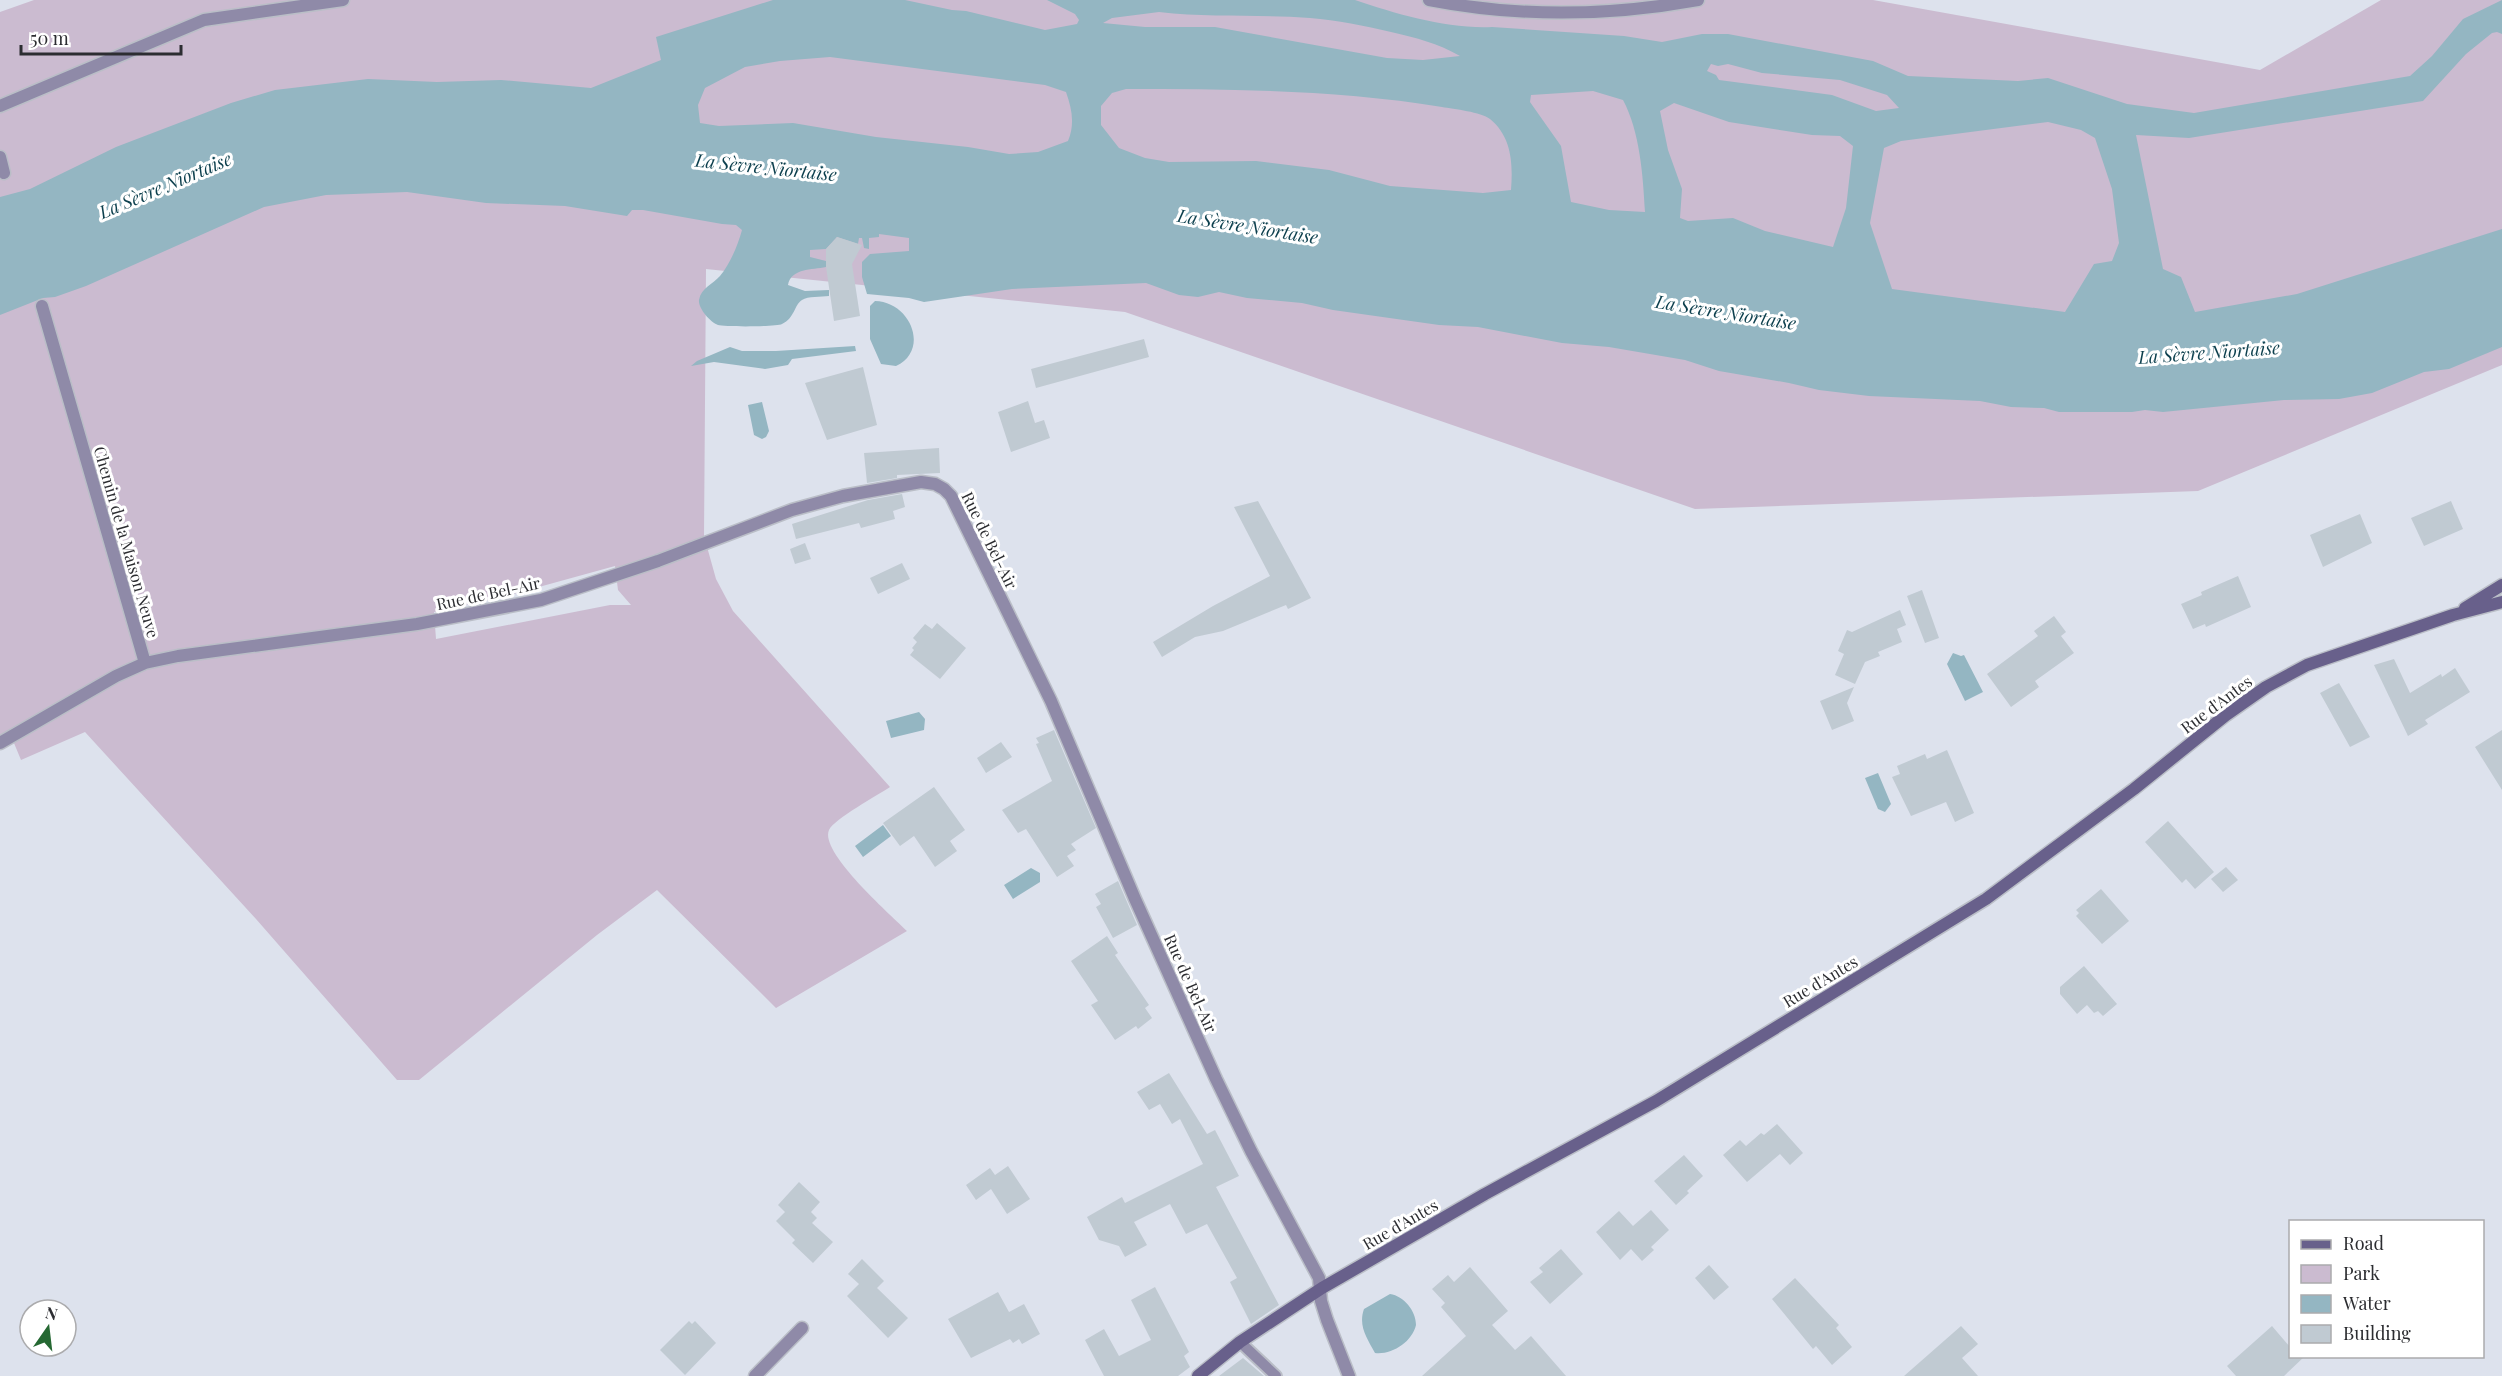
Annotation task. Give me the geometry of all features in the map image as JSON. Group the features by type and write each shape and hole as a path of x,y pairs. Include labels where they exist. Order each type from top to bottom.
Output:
{"street":[{"path":"0,106 204,20 343,0"},
{"path":"1429,0 1511,11 1613,11 1698,0"},
{"path":"0,157 4,173"},
{"name":"Chemin de la Maison Neuve","path":"0,743 145,663 42,306"},
{"name":"Rue de Bel-Air","path":"145,663 178,656 417,624 541,600 843,496 921,482 935,484 945,489 951,496 1051,701 1216,1079 1271,1189 1310,1259 1322,1288 1321,1301 1327,1320 1349,1376"},
{"name":"Rue d'Antes","path":"2453,615 2502,585"},
{"name":"Rue d'Antes","path":"1198,1376 1240,1342 1322,1288 1485,1194 1656,1101 1986,900 2134,789 2226,715 2266,687 2307,665 2453,615 2502,602"},
{"path":"755,1376 802,1328"}],"lane":[{"path":"1240,1342 1276,1376"}],"green space":[{"path":"34,0 1873,0 2260,70 2381,0 2502,0 2502,365 2198,491 1695,509 1125,312 706,269 704,536 716,579 733,611 890,787 833,825 829,830 829,840 835,853 858,883 907,931 776,1008 657,890 597,935 419,1080 397,1080 256,919 85,732 21,760 9,731 0,735 0,12","holes":["615,566 618,590 631,605 610,605 436,639 434,612 506,596"]}],"water":[{"name":"La Sèvre Niortaise","path":"773,0 905,0 966,11 1045,30 1077,24 1079,20 1075,14 1047,0 1355,0 1405,15 1457,26 1624,36 1662,42 1702,34 1728,34 1873,61 1908,76 2018,81 2048,78 2127,104 2194,113 2410,76 2432,56 2463,19 2502,0 2502,34 2492,33 2466,54 2423,101 2189,138 2136,135 2163,269 2181,277 2195,312 2297,294 2502,229 2502,347 2449,369 2424,372 2372,393 2339,399 2284,400 2163,412 2145,410 2059,412 2044,408 2011,407 1980,401 1869,396 1819,390 1719,371 1685,360 1609,347 1562,343 1478,327 1439,325 1219,292 1198,297 1179,295 1146,283 1012,289 924,302 909,298 867,294 862,277 862,262 870,254 909,251 909,238 879,234 879,237 869,238 869,249 864,248 862,238 859,238 858,244 837,237 826,249 810,250 810,257 826,261 826,267 793,275 788,285 805,291 829,290 829,296 802,300 782,324 722,326 708,318 700,307 699,300 702,292 720,276 736,248 742,230 736,225 643,210 632,210 627,216 565,206 486,203 407,192 326,195 264,207 86,286 55,297 43,298 0,315 0,197 30,189 116,147 231,103 275,90 368,79 437,82 501,80 591,88 661,60 656,37","holes":["1159,12 1320,19 1410,36 1435,44 1460,56 1423,60 1387,58 1215,27 1145,27 1103,23 1112,18","830,57 1045,85 1066,92 1071,110 1071,129 1068,141 1038,152 1009,154 876,137 793,123 719,126 700,123 698,105 705,88 745,67 780,61","1711,64 1718,66 1728,64 1762,73 1840,80 1887,95 1899,108 1876,111 1832,95 1719,80 1716,75 1707,71","1126,89 1205,89 1364,97 1467,111 1490,119 1503,134 1510,151 1511,190 1483,193 1390,186 1329,170 1256,161 1169,162 1145,158 1119,148 1101,125 1101,106 1112,93","1593,91 1623,100 1637,140 1645,212 1609,210 1571,202 1561,146 1530,102 1531,95","1674,103 1729,122 1812,135 1840,136 1853,146 1846,208 1833,247 1765,231 1733,218 1688,221 1680,218 1682,189 1668,150 1660,111","2048,122 2081,130 2095,138 2112,189 2119,243 2112,261 2094,264 2065,312 1892,289 1870,223 1884,148 1901,141"]},
{"path":"875,301 888,303 898,309 912,328 914,339 912,349 906,359 896,366 881,364 870,339 870,306"},
{"path":"855,346 856,351 792,359 788,365 765,369 714,362 691,366 697,361 730,347 742,351 776,351"},
{"path":"762,402 769,431 762,439 754,435 748,405"},
{"path":"1953,653 1964,655 1983,692 1965,701 1947,664"},
{"path":"919,712 925,719 924,730 891,738 886,721"},
{"path":"1878,773 1891,804 1885,812 1878,809 1865,778"},
{"path":"883,825 891,836 863,857 855,846"},
{"path":"1031,868 1040,873 1040,882 1013,899 1004,885"},
{"path":"1390,1294 1400,1298 1408,1305 1414,1315 1416,1325 1406,1342 1394,1350 1375,1353 1364,1332 1362,1315 1364,1309"}],"building":[{"path":"837,237 862,245 852,264 860,316 834,321 826,267 826,249"},
{"path":"1144,339 1149,357 1036,388 1031,369"},
{"path":"863,367 877,425 827,440 805,383"},
{"path":"1028,401 1035,423 1044,420 1050,438 1011,452 998,412"},
{"path":"939,448 940,473 897,475 897,478 867,483 864,453"},
{"path":"902,494 905,507 893,511 895,519 861,528 859,523 796,539 792,524 868,500"},
{"path":"1258,501 1311,598 1288,609 1286,605 1223,631 1195,637 1162,657 1153,642 1213,606 1270,576 1234,507"},
{"path":"2451,501 2463,529 2424,546 2411,518"},
{"path":"2360,514 2372,543 2323,567 2310,535"},
{"path":"805,543 811,559 795,564 790,549"},
{"path":"902,563 910,579 878,594 870,578"},
{"path":"2238,576 2251,607 2206,627 2205,624 2193,629 2181,604 2202,595 2201,592"},
{"path":"1922,590 1939,638 1925,643 1907,596"},
{"path":"1900,610 1906,625 1897,629 1902,642 1878,652 1880,656 1865,662 1855,684 1835,675 1844,654 1838,651 1847,630 1852,632"},
{"path":"2054,616 2066,632 2061,636 2074,653 2035,681 2039,687 2011,707 1987,674 2038,636 2034,631"},
{"path":"937,623 966,648 940,679 910,655 917,642 913,638 925,624 932,629"},
{"path":"2394,659 2410,693 2455,668 2470,692 2425,720 2428,724 2408,736 2374,665"},
{"path":"2339,683 2370,737 2350,747 2320,693"},
{"path":"1854,687 1847,703 1854,721 1832,730 1820,701"},
{"path":"1054,730 1096,828 1071,844 1076,850 1067,856 1074,866 1057,877 1026,829 1018,833 1002,810 1052,781 1036,744 1039,743 1036,738"},
{"path":"2502,730 2502,790 2475,747"},
{"path":"1001,742 1012,757 986,773 977,758"},
{"path":"1947,750 1974,813 1955,822 1946,802 1911,816 1892,777 1900,774 1897,766 1925,754 1927,759"},
{"path":"934,787 965,830 950,841 957,851 935,867 914,836 900,846 883,823"},
{"path":"2168,821 2214,872 2195,889 2186,879 2182,883 2145,842"},
{"path":"2226,867 2238,880 2223,892 2211,879"},
{"path":"1118,881 1137,925 1113,938 1096,907 1101,904 1095,894"},
{"path":"2101,889 2129,921 2102,944 2076,916 2079,913 2076,910"},
{"path":"1107,936 1118,953 1115,955 1149,1005 1145,1008 1152,1018 1138,1029 1136,1026 1115,1040 1091,1005 1098,1001 1071,961"},
{"path":"2084,966 2117,1004 2103,1016 2098,1011 2094,1013 2087,1005 2077,1014 2060,994 2060,987"},
{"path":"1169,1073 1207,1134 1215,1130 1239,1176 1216,1187 1279,1305 1251,1324 1230,1282 1237,1278 1207,1224 1186,1234 1170,1204 1134,1222 1147,1245 1125,1257 1119,1246 1099,1240 1087,1217 1122,1197 1125,1203 1203,1164 1180,1119 1172,1124 1160,1104 1149,1110 1137,1092"},
{"path":"1777,1124 1803,1153 1790,1165 1780,1154 1747,1182 1723,1155 1740,1140 1746,1146 1761,1133 1764,1135"},
{"path":"1684,1155 1703,1176 1676,1205 1654,1181"},
{"path":"1008,1166 1030,1199 1007,1214 991,1189 976,1200 966,1185 990,1168 995,1175"},
{"path":"799,1182 820,1202 811,1212 817,1218 812,1223 833,1242 813,1263 792,1243 795,1240 776,1221 785,1212 778,1205"},
{"path":"1651,1210 1669,1230 1651,1247 1654,1250 1642,1261 1631,1249 1620,1260 1596,1232 1619,1211 1633,1226"},
{"path":"1561,1249 1583,1274 1550,1304 1530,1282 1543,1272 1539,1268"},
{"path":"862,1259 884,1281 877,1288 908,1318 888,1338 847,1296 859,1284 848,1274"},
{"path":"1709,1265 1729,1287 1714,1300 1695,1278"},
{"path":"1470,1267 1508,1311 1492,1325 1515,1350 1531,1336 1566,1376 1422,1376 1466,1336 1441,1307 1445,1303 1432,1289 1448,1275 1454,1282"},
{"path":"1795,1278 1839,1325 1836,1328 1852,1347 1832,1365 1816,1346 1813,1349 1772,1299"},
{"path":"1155,1287 1189,1352 1184,1356 1190,1367 1178,1376 1104,1376 1085,1340 1104,1329 1119,1356 1151,1340 1131,1300"},
{"path":"998,1292 1009,1312 1024,1304 1040,1334 1022,1344 1019,1339 1013,1343 1010,1339 971,1358 948,1319"},
{"path":"689,1321 692,1324 695,1321 716,1343 685,1375 660,1350"},
{"path":"1961,1326 1978,1344 1962,1358 1978,1376 1904,1376"},
{"path":"2272,1326 2289,1346 2289,1358 2303,1358 2284,1376 2236,1376 2227,1366"},
{"path":"1243,1358 1264,1376 1219,1376"}]}
